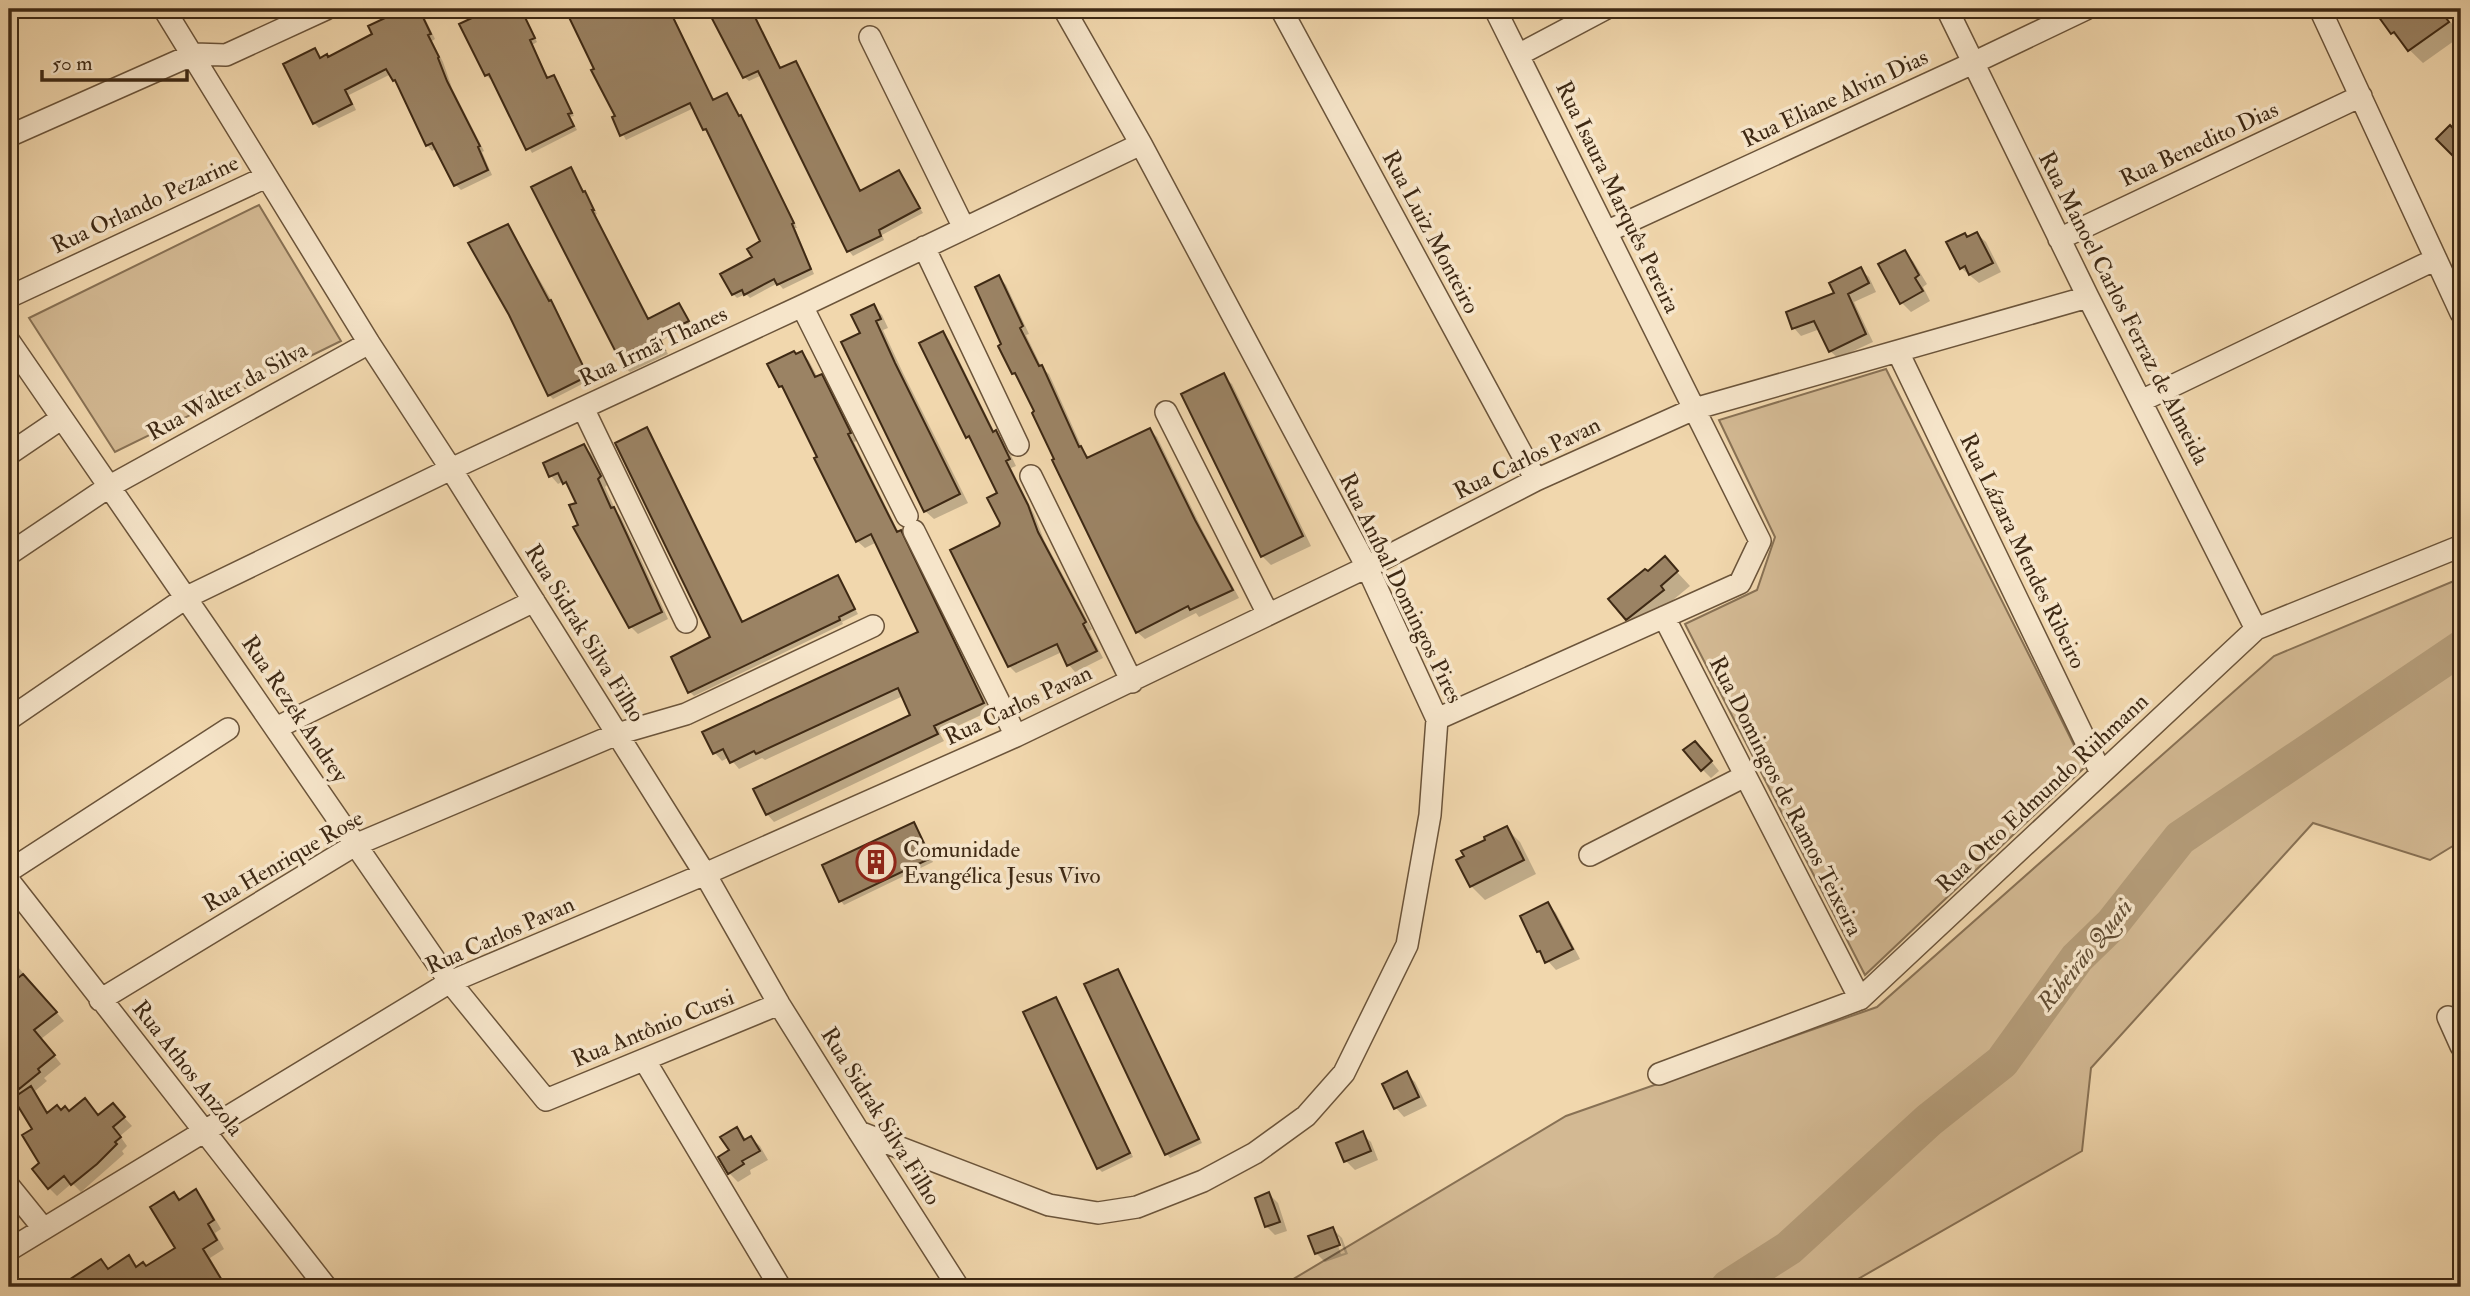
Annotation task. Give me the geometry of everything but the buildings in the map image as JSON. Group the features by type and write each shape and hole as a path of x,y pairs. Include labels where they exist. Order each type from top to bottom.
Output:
{"street":[{"name":"Rua Sidrak Silva Filho","path":"164,9 369,343 705,874 779,1004 958,1287"},
{"path":"9,136 194,54 226,55 326,9"},
{"name":"Rua Aníbal Domingos Pires","path":"859,1132 1049,1205 1098,1213 1137,1207 1167,1196 1203,1181 1255,1153 1306,1116 1344,1073 1406,945 1430,815 1437,719 1367,568 1141,144 1064,9"},
{"name":"Rua Luiz Monteiro","path":"1281,9 1536,480"},
{"name":"Rua Isaura Marquês Pereira","path":"1495,9 1760,541 1740,583 1664,617"},
{"path":"1518,55 1605,9"},
{"name":"Rua Manoel Carlos Ferraz de Almeida","path":"1947,9 2059,239 2256,629"},
{"name":"Rua Eliane Alvin Dias","path":"1606,232 2086,9"},
{"path":"2320,9 2461,313"},
{"path":"870,37 964,228"},
{"name":"Rua Benedito Dias","path":"2059,239 2361,96"},
{"name":"Rua Irmã Thanes","path":"9,719 187,597 451,469 802,306 1141,144"},
{"name":"Rua Orlando Pezarine","path":"9,297 266,177"},
{"path":"924,247 1018,445"},
{"path":"2141,401 2436,259"},
{"name":"Rua Carlos Pavan","path":"9,1250 450,982 705,874 1016,736 1367,568 1536,480 1694,409 2088,297"},
{"path":"802,306 1016,736"},
{"name":"Rua Rezek Andrey","path":"9,341 450,982 546,1100"},
{"name":"Rua Walter da Silva","path":"9,554 110,486 369,343"},
{"name":"Rua Lázara Mendes Ribeiro","path":"1898,352 2101,773"},
{"path":"583,408 686,622"},
{"path":"1166,412 1268,614"},
{"path":"9,454 62,418"},
{"path":"1031,475 1132,682"},
{"name":"Rua Otto Edmundo Riihmann","path":"1659,1074 1860,999 2256,629 2461,546"},
{"path":"276,728 534,601"},
{"path":"1437,719 1664,617"},
{"name":"Rua Domingos de Ramos Teixeira","path":"1664,617 1860,999"},
{"name":"Rua Henrique Rose","path":"100,1000 355,845 617,734 686,714 873,626"},
{"path":"9,871 228,729"},
{"path":"1590,855 1745,776"},
{"name":"Rua Athos Anzola","path":"9,881 205,1131 318,1285"},
{"name":"Rua Antônio Cursi","path":"546,1100 779,1004"},
{"path":"2448,1017 2461,1046"},
{"path":"645,1061 780,1287"},
{"path":"9,1186 43,1228"}],"shaded area":[{"path":"259,205 341,341 115,452 29,318"},
{"path":"1886,369 2085,767 1865,975 1685,624 1757,590 1775,537 1719,420"},
{"path":"2461,578 2461,841 2430,860 2313,823 2091,1068 2082,1151 1844,1287 1280,1287 1566,1116 1877,1007 2274,656"}],"waterway":[{"name":"Ribeirão Quati","path":"1728,1287 1789,1248 1929,1120 2002,1062 2077,958 2112,924 2180,838 2461,648"}],"place":[{"name":"Comunidade Evangélica Jesus Vivo","path":"876,862"}]}
